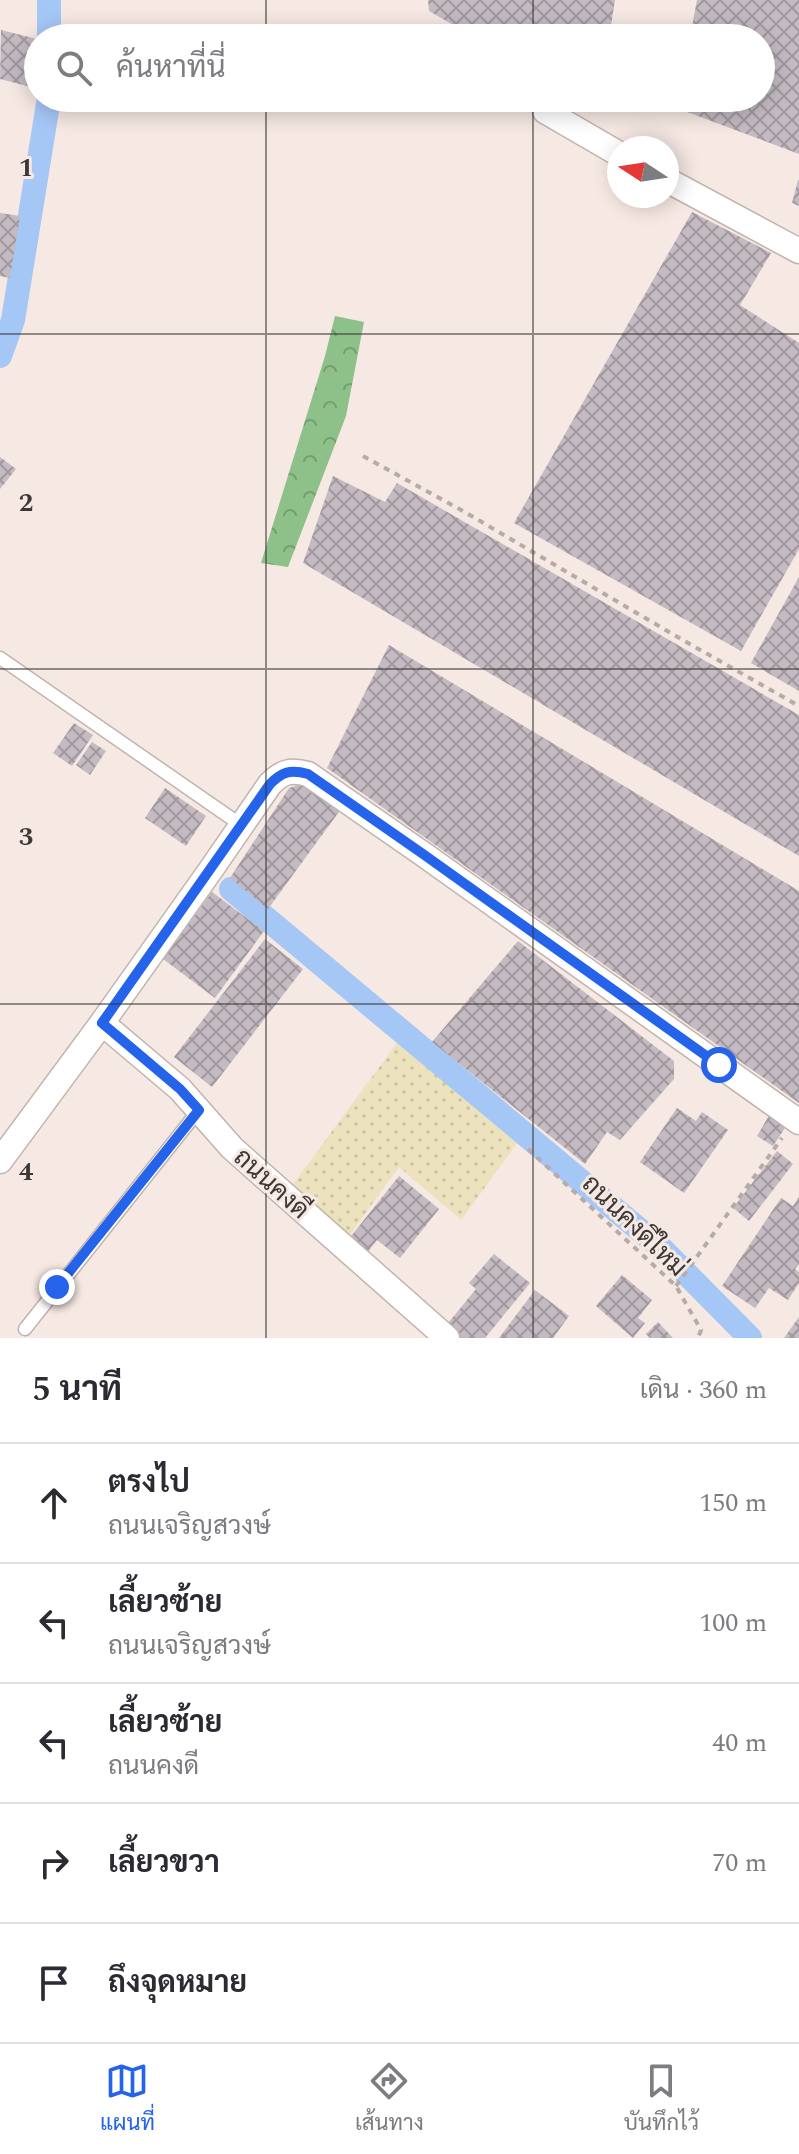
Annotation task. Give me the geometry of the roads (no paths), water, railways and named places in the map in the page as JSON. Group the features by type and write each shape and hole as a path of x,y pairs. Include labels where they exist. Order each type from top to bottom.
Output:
{"street":[{"path":"547,112 607,147"},
{"path":"679,186 799,251"},
{"path":"0,1161 102,1023 270,784 280,774 293,769 308,774 423,854 797,1121"},
{"name":"ถนนคงดี","path":"102,1023 180,1089 232,1148 447,1338"}],"lane":[{"path":"0,658 241,825"},
{"path":"25,1329 199,1110"}],"waterway":[{"path":"49,0 49,24"},
{"path":"0,356 13,320 47,112"},
{"path":"231,889 659,1246 750,1338"}]}
